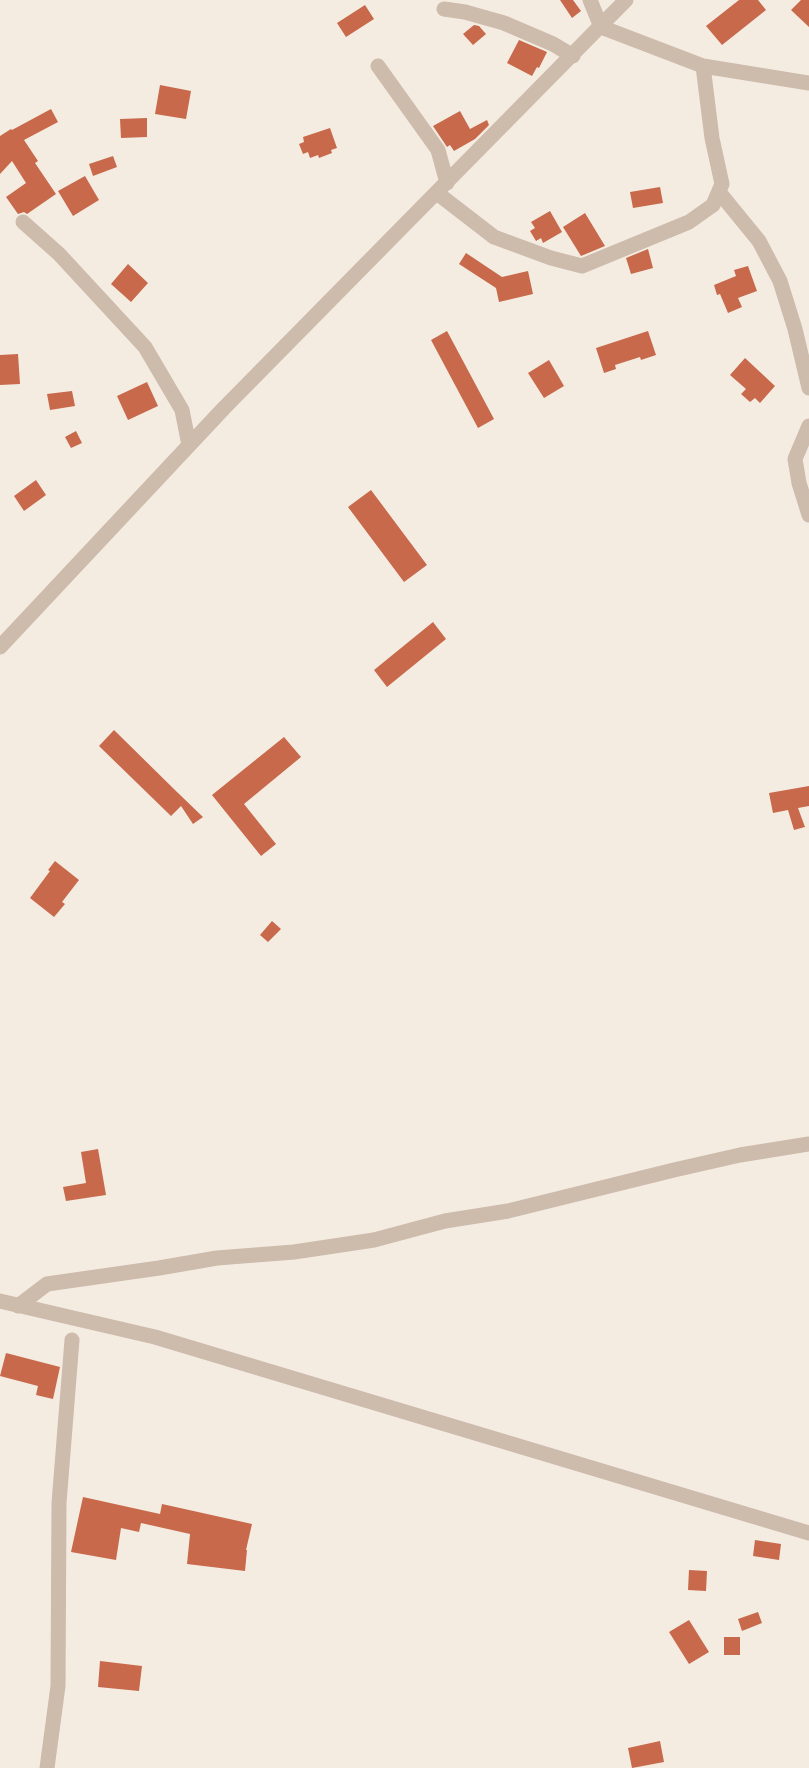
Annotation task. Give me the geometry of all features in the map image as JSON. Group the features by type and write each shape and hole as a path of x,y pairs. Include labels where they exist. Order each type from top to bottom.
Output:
{"street":[{"path":"590,0 601,27 703,66 809,83"},
{"path":"0,647 189,445 626,0"},
{"path":"444,9 504,22 553,44 573,56"},
{"path":"378,66 438,150 442,188 494,237 551,258 582,266 689,222 713,205 722,184 712,138 703,66"},
{"path":"719,192 759,241 780,281 795,329 809,388"},
{"path":"23,222 60,255 145,347 182,410 189,445"},
{"path":"809,426 795,459 799,483 809,514"},
{"path":"18,1306 47,1284 217,1258 294,1252 374,1240 445,1221 508,1211 740,1155 809,1144"},
{"path":"0,1301 155,1337 809,1533"},
{"path":"47,1768 58,1686 59,1503 72,1340"}],"building":[{"path":"560,0 573,0 581,11 572,18"},
{"path":"739,0 758,0 766,10 722,45 706,26"},
{"path":"801,0 809,0 809,27 791,10"},
{"path":"365,5 374,19 346,37 337,23"},
{"path":"474,25 479,26 486,34 473,45 463,34"},
{"path":"519,40 547,52 532,76 507,63"},
{"path":"160,85 191,91 186,119 155,114"},
{"path":"51,109 58,122 24,140 38,161 35,163 56,194 27,214 24,212 18,214 6,197 26,183 12,161 0,174 0,136"},
{"path":"460,111 470,129 487,120 489,125 475,139 454,151 450,145 447,147 433,126"},
{"path":"147,118 147,137 121,138 120,119"},
{"path":"330,128 337,148 331,150 332,153 319,158 318,155 310,158 308,152 303,154 299,144 304,142 303,137"},
{"path":"113,156 117,167 93,176 89,164"},
{"path":"85,176 99,200 73,216 58,191"},
{"path":"660,187 663,203 633,208 630,192"},
{"path":"550,211 562,232 543,243 541,238 536,241 530,231 535,228 531,222"},
{"path":"585,213 605,246 581,256 563,227"},
{"path":"648,249 653,268 631,274 626,258"},
{"path":"466,253 502,277 528,271 533,294 499,302 496,288 459,264"},
{"path":"128,264 148,283 131,302 111,284"},
{"path":"748,266 757,291 738,298 742,307 728,313 714,285 736,276 734,270"},
{"path":"447,331 494,419 478,428 431,340"},
{"path":"648,331 656,355 641,360 640,357 615,365 616,369 604,373 596,348"},
{"path":"18,354 20,384 0,385 0,355"},
{"path":"745,358 775,386 760,403 755,398 750,402 741,394 746,389 730,375"},
{"path":"549,360 564,386 544,398 528,373"},
{"path":"147,382 158,406 128,420 117,396"},
{"path":"72,391 75,406 50,410 47,394"},
{"path":"76,431 82,443 71,448 65,437"},
{"path":"36,480 46,495 24,511 14,496"},
{"path":"371,490 427,565 404,582 348,507"},
{"path":"433,622 446,639 387,687 374,670"},
{"path":"114,730 203,817 193,824 181,806 171,816 99,746"},
{"path":"284,737 301,757 244,804 276,844 261,856 212,795"},
{"path":"809,786 809,806 798,808 805,827 794,830 788,810 773,813 769,793"},
{"path":"55,861 79,880 62,902 65,904 54,917 30,898"},
{"path":"272,921 281,929 268,942 260,935"},
{"path":"98,1149 106,1195 66,1201 63,1187 86,1183 81,1152"},
{"path":"6,1353 60,1367 53,1399 36,1395 38,1386 0,1376"},
{"path":"83,1497 160,1514 162,1504 252,1524 246,1550 245,1571 187,1564 190,1534 141,1523 139,1532 121,1528 116,1560 71,1552"},
{"path":"755,1540 781,1544 779,1560 753,1556"},
{"path":"689,1570 707,1571 706,1591 688,1590"},
{"path":"758,1612 762,1623 742,1631 738,1619"},
{"path":"689,1620 709,1652 689,1664 669,1632"},
{"path":"724,1637 740,1637 740,1655 724,1655"},
{"path":"100,1661 142,1666 139,1691 98,1687"},
{"path":"660,1741 664,1762 632,1768 628,1748"}]}
